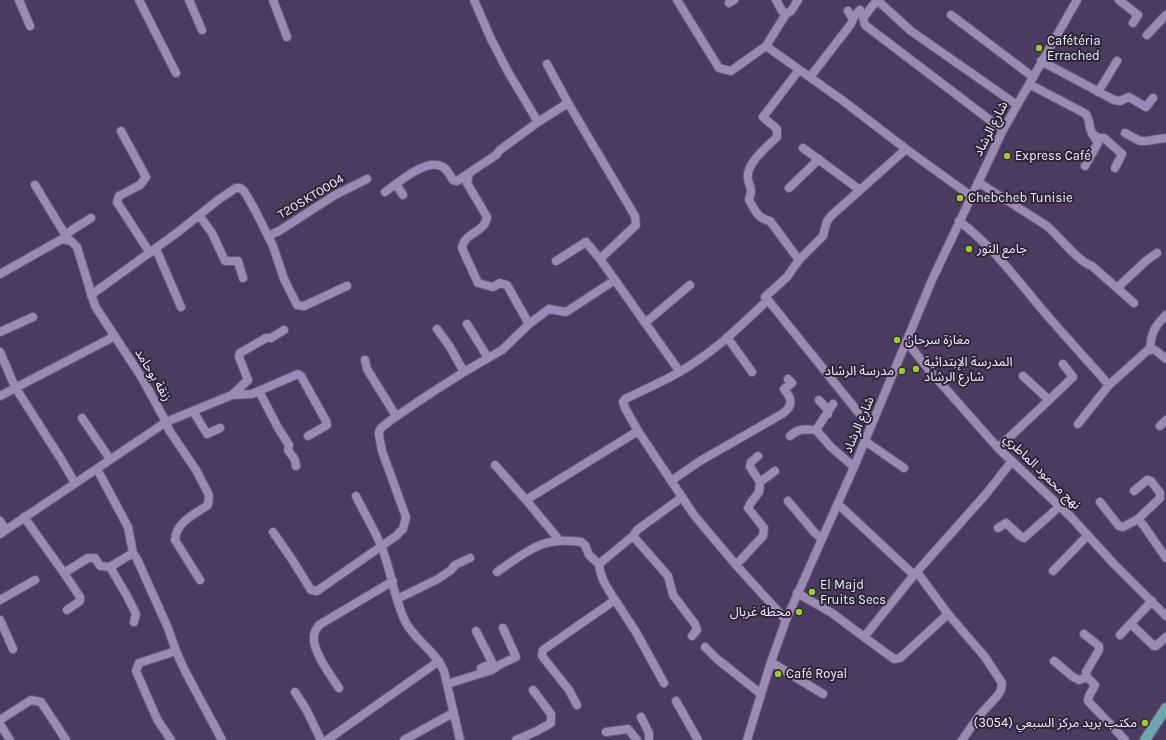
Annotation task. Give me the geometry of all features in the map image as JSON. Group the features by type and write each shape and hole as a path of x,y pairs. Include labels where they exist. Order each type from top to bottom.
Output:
{"main road":[{"path":"1146,740 1166,708"},
{"path":"1152,740 1166,719"}],"street":[{"path":"19,0 30,26"},
{"path":"139,0 176,73"},
{"path":"189,0 202,30"},
{"path":"272,0 286,37"},
{"path":"474,0 491,39 538,122"},
{"path":"677,0 719,68 731,71 766,46 786,14 798,0"},
{"path":"776,0 786,14"},
{"path":"1003,130 865,25 863,18 877,0 911,31 1017,105"},
{"name":"شارع الرشاد","path":"748,740 771,662 786,620 838,504 906,341 959,221 1003,130 1077,0"},
{"path":"1118,0 1138,15 1133,23"},
{"path":"810,77 860,10"},
{"path":"848,11 853,19"},
{"path":"951,15 1031,80 1086,114 1092,134 1098,143 1085,166"},
{"path":"1147,35 1166,15"},
{"path":"766,46 842,100 971,196"},
{"path":"1098,92 1117,61"},
{"path":"1041,62 1114,100 1120,101 1129,97 1146,107 1153,98"},
{"path":"548,64 568,103 636,216 636,225 600,259"},
{"path":"799,70 763,117 776,129 778,136 752,163 747,178 752,187 749,200 758,215 763,219 770,221 799,260"},
{"path":"385,192 408,175 430,165 442,166 453,180 457,181 496,155 500,150 538,122 568,103"},
{"path":"120,131 146,177 140,185 119,196 117,202 153,251 180,307"},
{"path":"1125,133 1140,140 1146,141 1166,138"},
{"path":"1092,134 1099,138 1104,138 1122,154 1115,168"},
{"path":"803,148 860,190"},
{"path":"872,424 858,412 765,297 787,277 799,260 823,236 829,218 906,149"},
{"path":"789,188 819,159"},
{"path":"469,173 467,184 487,217 487,222 484,226 466,238 462,243 464,254 478,283 493,287 500,283 507,285 529,324"},
{"name":"T20SKT0004","path":"268,236 279,232 335,195 368,179"},
{"path":"978,182 1047,226 1085,264 1092,266 1134,303"},
{"path":"396,184 403,194"},
{"name":"زنقة بوحامد","path":"35,185 64,231 77,247 95,306 142,378 169,430 196,470 209,495 208,505 186,519 178,529 175,540 200,580"},
{"path":"91,295 153,251 218,200 236,188 244,190 252,204 268,236 284,278 298,305 304,306 347,286"},
{"path":"199,215 212,233 225,260 238,262 243,278"},
{"path":"0,274 68,236 91,218"},
{"path":"959,221 994,252 1044,312 1109,385"},
{"path":"556,261 586,242 600,259 680,372"},
{"path":"1117,288 1147,260 1157,253"},
{"path":"273,532 292,558 306,583 311,590 314,591 396,536 403,529 406,517 382,451 379,435 381,428 396,416 464,372 502,350 529,324 549,309 566,312 615,280"},
{"path":"645,323 690,285"},
{"path":"768,300 699,360 680,372 625,399 623,402 638,431 694,516 786,620"},
{"path":"1150,350 1154,328 1166,315"},
{"path":"0,332 33,317"},
{"path":"467,324 488,358"},
{"path":"437,329 450,347 464,372"},
{"path":"0,521 3,532 166,422 232,394 248,380 239,357 240,353 266,338 271,338 284,330"},
{"path":"0,396 115,336"},
{"path":"727,337 752,372"},
{"name":"نهج محمود الماطري","path":"906,341 998,448 1060,506 1166,616"},
{"path":"1078,424 1109,385 1141,356 1150,350 1155,350 1166,359"},
{"path":"0,352 15,387 75,483"},
{"path":"365,360 367,369 396,416"},
{"path":"998,448 1073,377 1062,364"},
{"path":"232,394 252,394 298,374 301,376 327,425 308,436"},
{"path":"1023,376 1049,400"},
{"path":"671,481 700,461 789,409 791,404 790,396 784,389 792,383 788,379"},
{"path":"259,391 277,426 289,444 288,450 295,460 296,466"},
{"path":"819,400 827,409 828,414"},
{"path":"816,430 828,414 833,404"},
{"path":"193,411 207,434 220,428"},
{"path":"82,418 110,459"},
{"path":"790,436 795,431 802,429 816,430 831,447 854,467"},
{"path":"526,500 638,431"},
{"path":"864,441 904,468"},
{"path":"736,565 763,536 764,528 748,508 759,492 760,482 750,467 751,462 758,456"},
{"path":"864,637 916,574 986,494 1012,461"},
{"path":"495,465 560,542"},
{"path":"97,469 128,527 133,553 168,628 176,651 194,689 222,740"},
{"path":"760,482 775,471"},
{"path":"1100,502 1119,526 1123,527 1138,520 1160,498 1160,493 1151,481 1147,480 1134,491"},
{"path":"356,496 382,546 405,621 414,635 440,661 447,682 460,740"},
{"path":"599,564 633,536 637,530 681,498"},
{"path":"788,501 814,532 822,538"},
{"path":"838,504 916,574 985,657 1002,683 1001,690 998,695 979,716 962,740"},
{"path":"998,528 1006,523 1024,538 1060,506"},
{"path":"24,518 80,597 80,601 67,610"},
{"path":"1138,520 1144,526 1166,558"},
{"path":"1053,571 1088,535"},
{"path":"633,536 668,576 673,595 695,624 697,630 692,636"},
{"path":"497,572 535,547 550,541 581,542 590,555 599,564 602,580 636,632 664,683"},
{"path":"64,573 88,558 95,558 100,566 110,567 133,553"},
{"path":"397,599 438,579 451,570 455,565 470,558"},
{"path":"110,567 136,614 134,622"},
{"path":"0,600 35,580"},
{"path":"339,688 323,663 315,646 314,635 316,631 320,625 393,581"},
{"path":"797,593 832,613 894,659 900,658 948,614"},
{"path":"577,706 568,690 542,656 543,650 616,600"},
{"path":"1120,635 1152,601"},
{"path":"0,620 13,648"},
{"path":"1132,623 1133,626 1154,646 1159,644 1166,637"},
{"path":"447,682 492,670 498,665 516,657 503,628"},
{"path":"447,682 489,665 492,662 476,631"},
{"path":"1084,634 1099,646 1099,650 1086,672 1087,677 1095,685 1088,701 1125,740"},
{"path":"705,647 717,659 761,694"},
{"path":"171,740 157,719 136,671 139,664 176,651"},
{"path":"327,740 440,661"},
{"path":"771,662 823,694"},
{"path":"1054,662 1079,680 1087,677"},
{"path":"516,740 552,723 551,714 533,690"},
{"path":"295,692 306,709 321,740"},
{"path":"0,720 31,700 41,702 66,740"},
{"path":"676,701 698,740"},
{"path":"404,740 453,713"},
{"path":"641,717 649,733 649,740"},
{"path":"0,724 10,740"},
{"path":"606,732 628,728 637,740"}],"place":[{"name":"Cafétéria Errached","path":"1039,48"},
{"name":"Express Café","path":"1007,156"},
{"name":"Chebcheb Tunisie","path":"960,198"},
{"name":"جامع النور","path":"969,249"},
{"name":"مغازة سرحان","path":"897,340"},
{"name":"المدرسة الإبتدائية شارع الرشاد","path":"916,369"},
{"name":"مدرسة الرشاد","path":"902,371"},
{"name":"El Majd Fruits Secs","path":"812,592"},
{"name":"محطة غربال","path":"799,612"},
{"name":"Café Royal","path":"778,674"},
{"name":"مكتب بريد مركز السبعي (3054)","path":"1145,723"}]}
